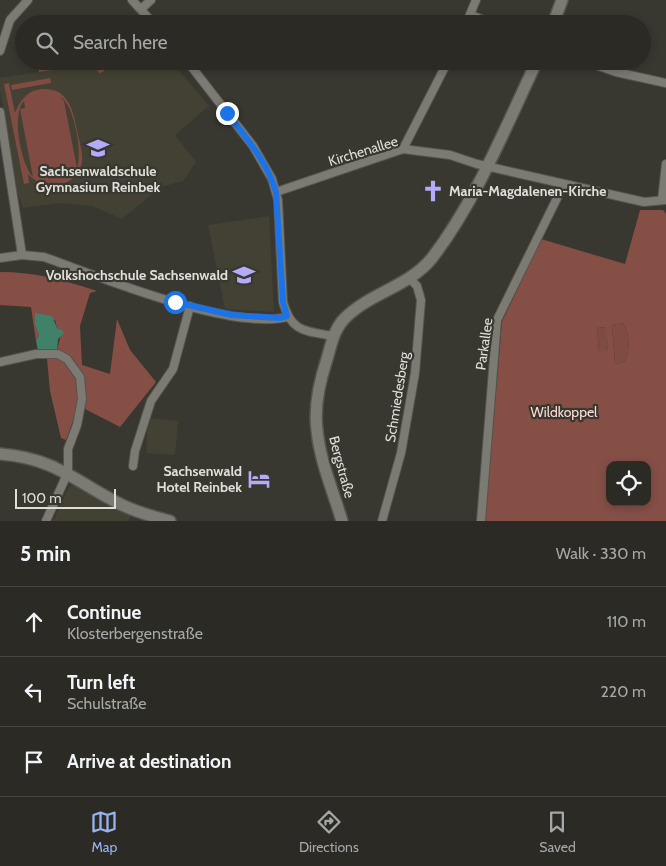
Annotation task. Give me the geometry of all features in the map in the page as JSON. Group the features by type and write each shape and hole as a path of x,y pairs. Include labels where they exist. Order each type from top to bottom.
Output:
{"main road":[{"path":"556,15 562,0"},
{"path":"333,336 345,318 375,297 409,278 433,257 487,166 533,70"},
{"name":"Bergstraße","path":"333,336 325,365 317,421 330,486 342,521"},
{"path":"0,454 32,457 68,472 124,506 170,521"}],"street":[{"path":"0,51 10,20 28,0"},
{"path":"132,0 146,15"},
{"path":"141,9 151,0"},
{"path":"471,14 476,0"},
{"path":"194,70 253,146 272,179 276,192 283,302 287,316 298,328 333,336"},
{"path":"403,149 443,70"},
{"path":"610,70 666,83"},
{"path":"0,112 22,255"},
{"name":"Kirchenallee","path":"276,192 403,149 450,155 487,166 644,202 664,200"},
{"path":"664,200 666,164"},
{"name":"Parkallee","path":"480,521 498,320 564,184"},
{"path":"0,258 22,255 44,257 190,306 252,317 287,316"},
{"name":"Schmiedesberg","path":"382,521 401,453 415,373 420,300 417,286 409,278"},
{"path":"133,466 151,400 174,369 190,306"},
{"path":"0,362 36,354 51,353 67,359 80,378 82,399 77,425 68,449 68,472 46,521"}],"shaded area":[{"name":"Sachsenwaldschule Gymnasium Reinbek","path":"39,70 179,70 209,106 175,135 196,162 183,181 161,187 122,219 92,206 59,203 23,208 18,194 0,90 0,78 39,72"},
{"path":"97,70 105,70 100,74"},
{"path":"50,78 51,83 12,90 11,85"},
{"path":"9,83 15,113 25,96 33,91 51,90 59,92 65,97 72,111 82,155 79,171 73,178 59,185 51,185 42,184 28,174 29,183 24,184 4,84","holes":["60,97 65,101 76,129 79,151 77,168 64,101","24,101 25,108 20,109 33,177 25,162 19,139 18,116 20,107"]},
{"name":"Volkshochschule Sachsenwald","path":"269,216 274,312 225,309 208,225"},
{"path":"35,313 52,316 57,328 64,333 58,339 57,351 38,351 36,341 39,335 35,325"},
{"path":"623,323 628,338 628,352 625,362 615,364 612,325"},
{"path":"607,327 608,352 599,352 597,328"},
{"path":"148,418 178,421 175,455 146,453"},
{"path":"75,484 131,515 128,521 53,521 69,487"}],"green space":[{"name":"Wildkoppel","path":"640,210 663,210 666,214 666,521 485,521 502,322 541,239 625,264","holes":["623,323 627,333 628,352 625,362 615,364 612,325","606,327 608,351 599,352 597,328"]},
{"path":"0,272 25,273 49,277 97,291 90,293 80,326 82,365 110,374 117,319 130,350 156,382 120,427 79,404 66,440 61,438 50,391 47,359 55,358 62,330 57,328 55,320 35,325 39,335 36,341 31,307 0,305"}],"place":[{"name":"Sachsenwaldschule Gymnasium Reinbek","path":"98,148"},
{"name":"Maria-Magdalenen-Kirche","path":"433,191"},
{"name":"Volkshochschule Sachsenwald","path":"244,275"},
{"name":"Sachsenwald Hotel Reinbek","path":"259,479"}],"route":[{"path":"175,302 232,315 280,318 287,316 283,302 279,214 276,192 272,179 260,157 227,113"}]}
